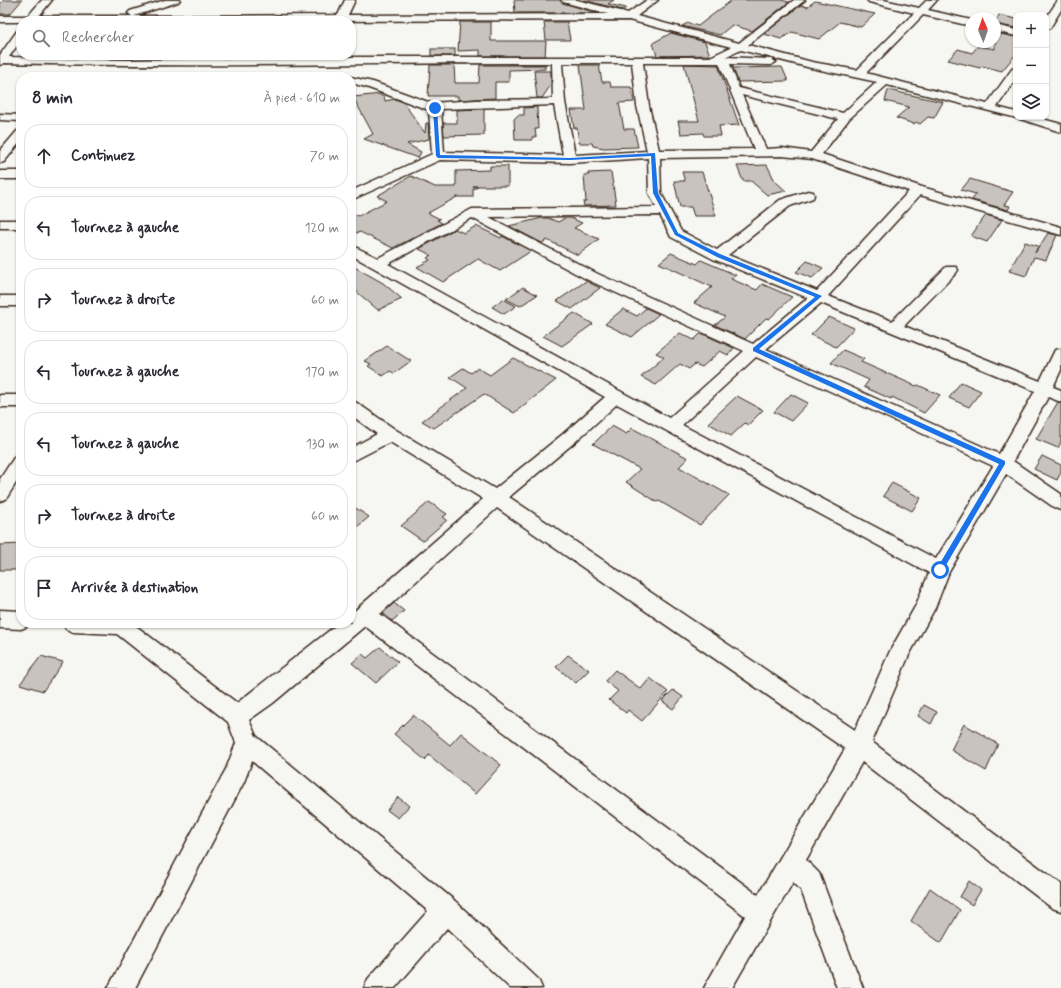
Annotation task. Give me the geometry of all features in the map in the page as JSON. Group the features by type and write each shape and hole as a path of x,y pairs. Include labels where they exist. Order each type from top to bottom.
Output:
{"street":[{"path":"33,16 47,0"},
{"path":"126,16 175,0"},
{"path":"342,16 350,0"},
{"path":"566,0 812,65 859,74 1013,114"},
{"path":"356,20 629,17 654,0"},
{"path":"718,60 741,46 800,0"},
{"path":"872,0 965,22"},
{"path":"859,74 922,12 932,0"},
{"path":"1049,21 1061,2"},
{"path":"0,19 16,20"},
{"path":"1001,29 1013,32"},
{"path":"1,61 16,40"},
{"path":"1,61 340,68 557,60 718,60 812,65"},
{"path":"557,60 560,102 570,159"},
{"path":"718,60 734,90 761,152"},
{"path":"637,61 643,106 654,154 656,193 676,234 718,256 1061,396"},
{"path":"123,72 128,64"},
{"path":"988,107 992,106 1013,75"},
{"path":"356,77 369,84 435,108 438,156"},
{"path":"814,156 845,117 885,81"},
{"path":"734,90 845,117"},
{"path":"430,106 476,103 560,102"},
{"path":"0,117 16,118"},
{"path":"1033,120 1061,128"},
{"path":"0,159 16,139"},
{"path":"356,194 438,156 570,159 654,154 761,152 814,156 917,190 1061,231"},
{"path":"0,175 16,175"},
{"path":"670,426 755,350 819,296 917,190"},
{"path":"718,256 784,203 808,195"},
{"path":"379,263 472,213 665,211"},
{"path":"472,213 593,277 1003,463 1061,503"},
{"path":"0,224 16,224"},
{"path":"356,252 617,395 670,426 940,570"},
{"path":"894,328 951,270"},
{"path":"0,301 16,301"},
{"path":"717,988 859,746 900,651 925,608 940,570 1003,463 1044,389 1061,354"},
{"path":"356,621 496,498 569,438 617,395"},
{"path":"0,401 16,401"},
{"path":"356,410 390,434 496,498 859,746 1061,899"},
{"path":"356,453 390,434"},
{"path":"1,490 16,468"},
{"path":"1,490 16,488"},
{"path":"365,614 761,913"},
{"path":"0,619 16,620"},
{"path":"128,628 237,716 247,743 446,910 529,988"},
{"path":"237,716 266,696 348,628"},
{"path":"121,988 236,774 247,743"},
{"path":"791,862 810,882 850,988"},
{"path":"377,988 446,910"}],"building":[{"path":"4,0 22,0 10,14 0,14 0,4"},
{"path":"514,0 560,0 563,3 597,13 515,13"},
{"path":"583,0 614,0 608,4 626,8 623,10"},
{"path":"732,0 781,0 789,2 752,31 732,25 720,35 682,26 688,23 698,26"},
{"path":"815,1 875,14 861,27 840,22 819,39 792,32 781,39 764,34 801,5 807,7"},
{"path":"1001,15 1013,18 1013,27 1001,25"},
{"path":"460,22 491,22 491,41 546,41 545,56 480,56 480,50 458,51"},
{"path":"544,22 567,22 570,40 546,40"},
{"path":"671,33 705,42 710,55 657,56 653,43"},
{"path":"1001,34 1013,36 1013,58 1002,71 982,66 980,68 948,60 958,49 972,53 976,48 1001,48"},
{"path":"431,49 455,49 455,56 431,56"},
{"path":"684,64 718,65 739,125 719,126 721,136 704,136 703,133 681,134 678,121 699,121"},
{"path":"430,65 454,65 455,83 479,83 480,65 545,65 545,69 509,70 509,82 495,82 495,98 458,100 458,96 428,96"},
{"path":"580,65 599,65 602,82 610,82 611,87 631,87 634,102 619,103 624,129 634,129 638,147 604,148 593,146 592,143 579,143 577,128 574,128 571,110 586,110"},
{"path":"782,67 788,81 738,82 733,68"},
{"path":"534,71 551,71 551,85 542,98 537,98"},
{"path":"888,90 943,102 934,118 928,117 920,124 916,122 914,124 896,118 909,107 885,101"},
{"path":"381,94 381,96 384,96 385,101 395,99 403,102 425,133 426,123 428,123 429,139 407,144 421,152 418,158 364,139 373,134 356,103 356,97"},
{"path":"537,107 538,129 535,129 536,137 532,137 532,140 515,140 514,119 518,115 524,115 524,108"},
{"path":"484,109 484,135 444,136 443,123 457,123 457,110"},
{"path":"767,165 775,181 786,191 767,195 751,181 743,181 737,166"},
{"path":"490,166 508,166 508,186 473,186 478,187 473,189 473,197 457,197 428,213 440,219 437,220 442,223 393,248 360,232 356,232 356,215 358,216 387,201 377,196 411,176 435,187 456,187 456,171 490,170"},
{"path":"611,172 616,205 584,206 583,202 586,202 584,175 589,175 588,173"},
{"path":"682,172 702,172 716,216 694,216 691,207 680,207 674,181 685,181"},
{"path":"970,179 1013,192 1004,205 1010,206 1008,210 972,200 976,194 961,190"},
{"path":"986,215 1002,220 987,242 971,236"},
{"path":"542,218 548,218 558,222 565,218 571,218 582,223 574,228 599,239 578,255 547,240 542,243 509,226"},
{"path":"476,226 501,238 502,236 531,251 500,271 478,259 443,282 417,267 430,260 427,258 431,255 419,249 455,229 464,233"},
{"path":"1048,233 1057,235 1046,260 1034,257 1026,276 1009,271 1025,242 1038,246 1035,253"},
{"path":"671,253 697,264 701,260 736,275 731,279 757,290 762,284 792,297 769,319 766,318 745,339 715,325 725,317 694,303 712,287 659,263"},
{"path":"807,261 823,268 812,278 796,272"},
{"path":"356,268 383,283 402,299 378,310 356,291"},
{"path":"586,281 600,288 572,309 557,301"},
{"path":"523,287 537,295 520,306 506,299"},
{"path":"503,299 516,306 504,314 492,307"},
{"path":"646,308 659,314 632,337 605,324 623,309 637,316"},
{"path":"574,313 593,324 562,346 543,336"},
{"path":"829,317 854,328 836,347 811,335"},
{"path":"680,333 694,340 700,334 705,335 734,348 728,355 720,351 702,367 695,364 689,369 680,364 656,385 641,377 664,357 656,353"},
{"path":"387,346 411,361 394,373 390,371 383,376 368,366 371,364 365,361"},
{"path":"843,350 864,359 861,362 940,395 924,413 892,397 891,399 864,387 869,380 831,363"},
{"path":"513,358 556,380 514,413 484,394 434,428 422,421 467,388 450,377 463,368 471,373 478,368 490,375"},
{"path":"961,382 981,391 969,407 949,398"},
{"path":"791,394 808,403 791,421 774,412"},
{"path":"737,396 763,410 748,425 745,423 731,436 708,423"},
{"path":"1058,402 1061,403 1061,442 1058,448 1036,439"},
{"path":"612,426 626,434 632,428 688,458 679,467 729,495 700,525 659,501 657,502 626,482 640,469 593,444"},
{"path":"1042,456 1061,465 1061,472 1057,480 1034,469"},
{"path":"892,483 921,498 912,511 883,496"},
{"path":"429,502 447,514 443,517 447,520 423,541 401,526"},
{"path":"356,508 369,517 356,528"},
{"path":"16,544 16,570 0,570 0,545"},
{"path":"394,603 404,611 392,621 383,613"},
{"path":"380,647 398,662 376,683 352,663 362,654 367,658"},
{"path":"568,655 589,670 576,683 556,667"},
{"path":"41,656 63,662 43,691 20,684"},
{"path":"615,670 641,689 650,678 668,692 642,721 628,710 626,713 609,700 618,691 605,681"},
{"path":"673,690 683,697 673,709 662,701"},
{"path":"924,705 937,712 931,724 918,716"},
{"path":"413,715 450,745 461,733 501,765 475,794 429,755 425,760 394,734"},
{"path":"964,724 998,744 986,771 951,750"},
{"path":"398,797 409,806 398,818 387,810"},
{"path":"969,881 981,890 972,905 960,897"},
{"path":"930,888 960,910 941,943 911,921"}],"route":[{"path":"435,108 438,156 570,159 654,154 656,193 676,234 718,256 819,296 755,350 1003,463 940,570"}]}
